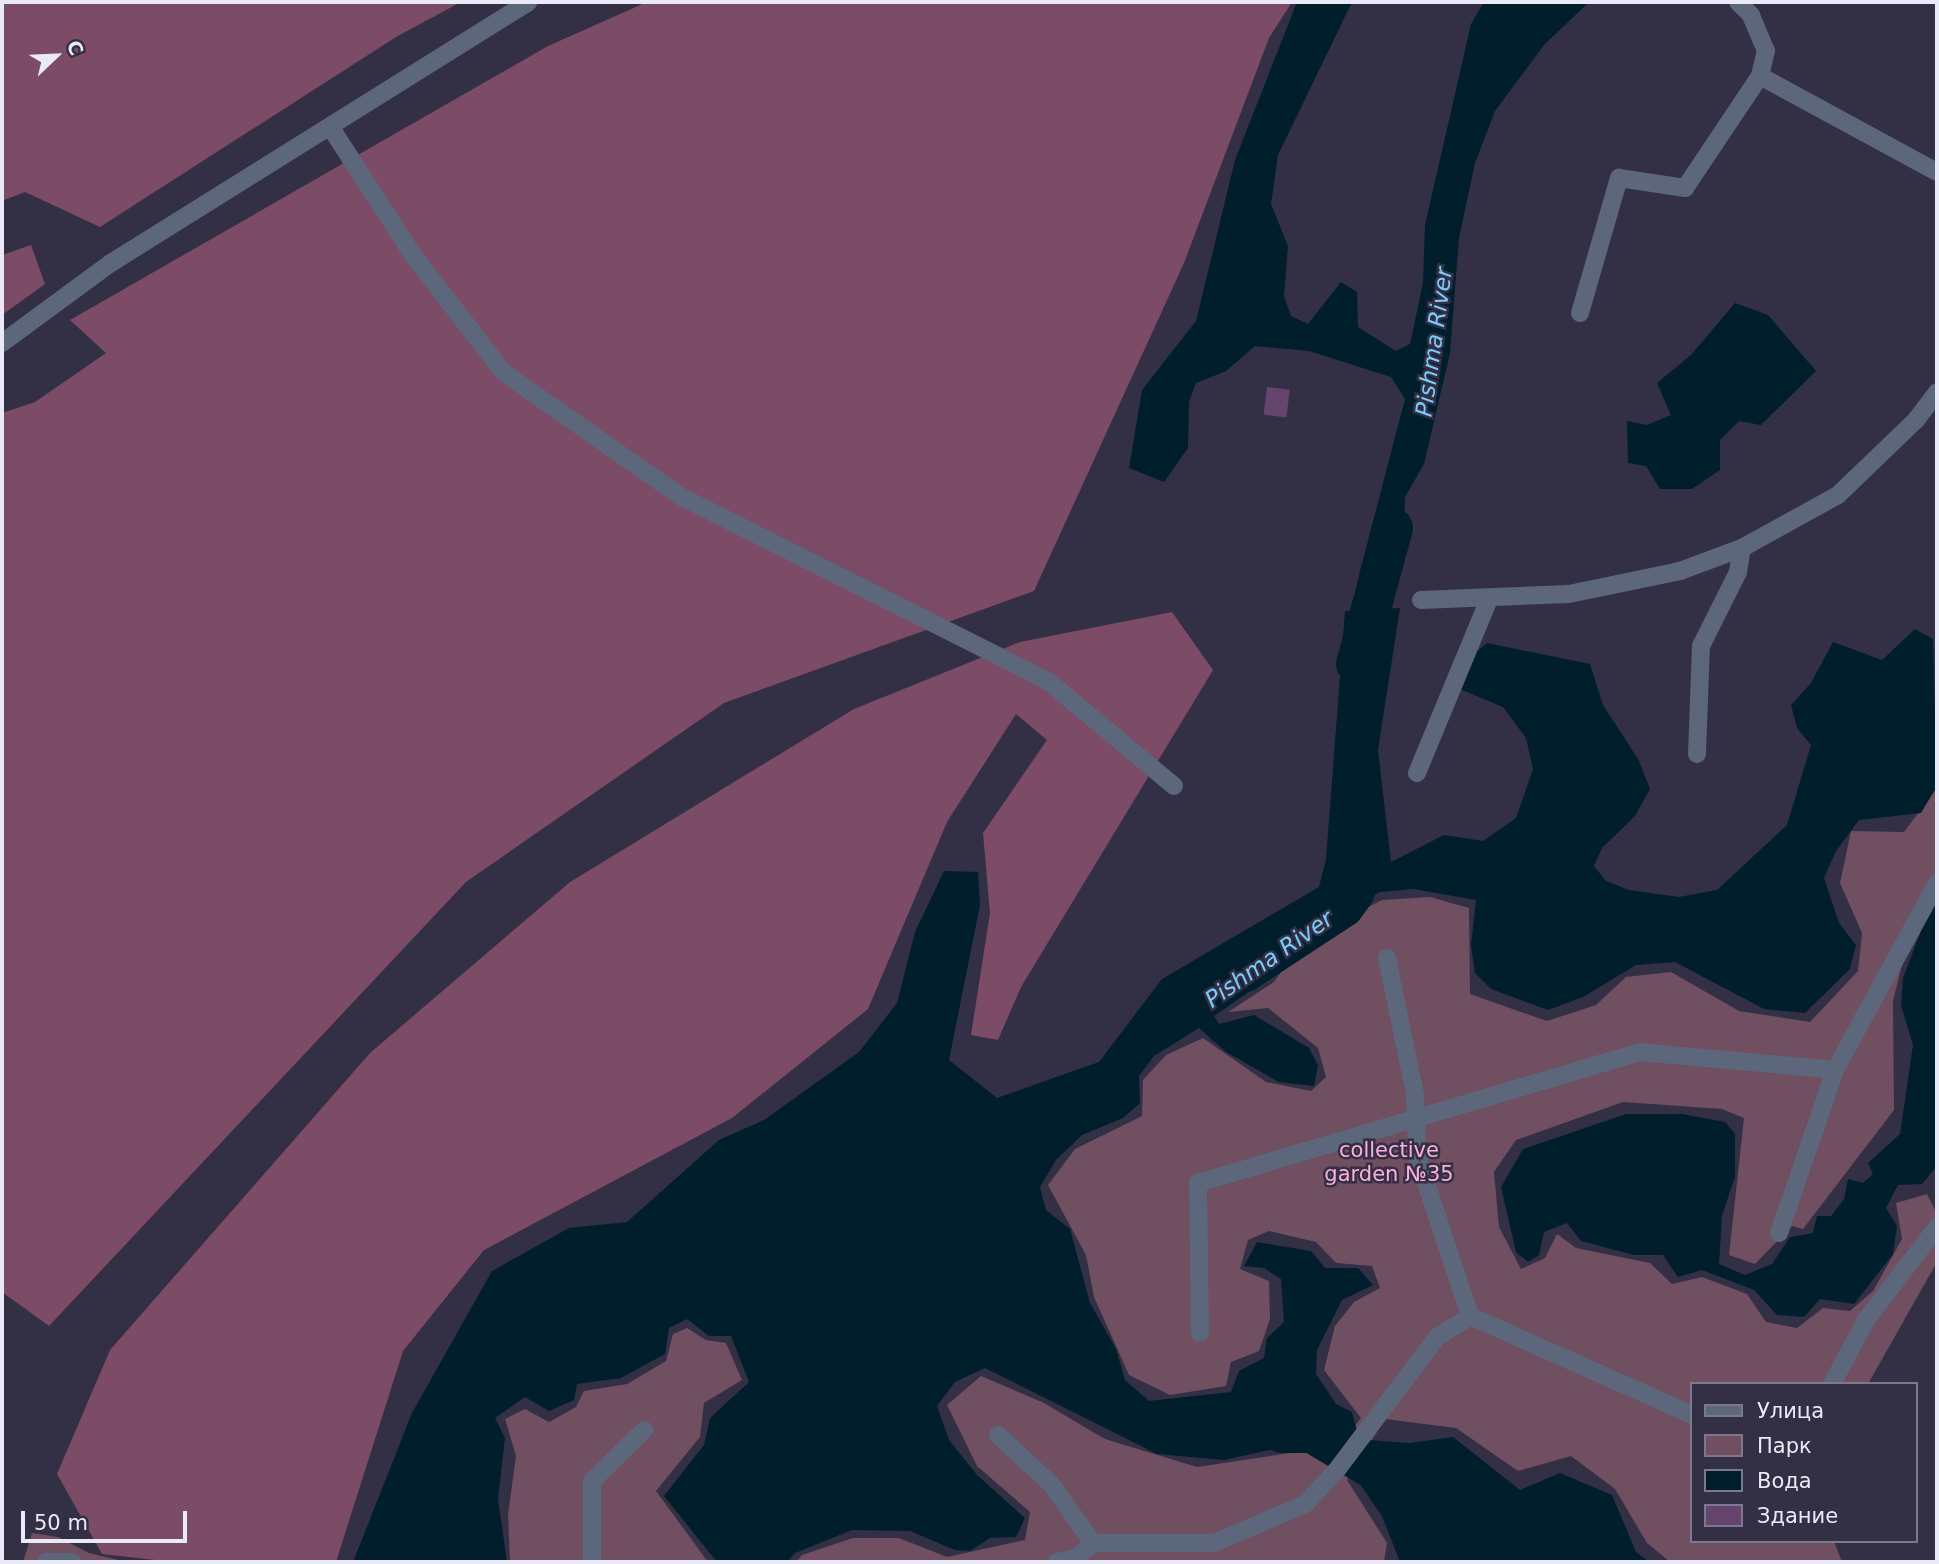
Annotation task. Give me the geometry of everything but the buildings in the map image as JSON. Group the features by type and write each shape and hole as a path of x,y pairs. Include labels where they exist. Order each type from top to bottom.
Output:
{"street":[{"path":"2,343 111,263 331,128 528,2"},
{"path":"1580,313 1619,177 1685,188 1760,76 1766,51 1752,15 1738,2"},
{"path":"1760,76 1937,172"},
{"path":"331,128 413,256 503,372 680,496 1048,681 1174,786"},
{"path":"1421,600 1569,594 1679,571 1742,548 1838,495 1916,420 1937,392"},
{"path":"1697,754 1701,646 1738,572 1742,548"},
{"path":"1417,773 1489,599"},
{"path":"1779,1233 1835,1070 1937,883"},
{"path":"1387,958 1415,1095 1413,1119 1417,1155 1470,1316 1690,1414"},
{"path":"1200,1334 1198,1184 1639,1052 1835,1070"},
{"path":"1833,1382 1866,1320 1937,1227"},
{"path":"1057,1562 1076,1558 1093,1544 1214,1543 1305,1504 1336,1471 1437,1337 1470,1316"},
{"path":"593,1562 592,1481 644,1430"},
{"path":"998,1435 1051,1484 1093,1544"},
{"path":"46,1562 72,1562"}],"green space":[{"name":"collective garden №35","path":"1937,788 1937,888 1902,965 1893,1001 1894,1110 1803,1229 1792,1226 1755,1264 1729,1255 1744,1118 1722,1109 1623,1102 1516,1140 1494,1172 1499,1227 1521,1269 1545,1258 1557,1234 1576,1248 1650,1263 1672,1284 1702,1277 1747,1294 1766,1322 1797,1328 1823,1308 1850,1311 1873,1291 1902,1239 1896,1203 1927,1194 1937,1214 1937,1262 1869,1382 1690,1382 1690,1543 1835,1543 1842,1562 1670,1562 1647,1543 1615,1489 1571,1456 1518,1471 1456,1428 1385,1419 1347,1480 1387,1543 1384,1562 796,1562 802,1555 853,1538 899,1538 947,1557 1025,1540 1030,1512 977,1466 947,1405 981,1376 1044,1403 1105,1439 1197,1467 1304,1451 1333,1456 1361,1418 1324,1370 1335,1326 1354,1302 1380,1288 1372,1266 1336,1263 1316,1242 1269,1231 1248,1240 1240,1269 1269,1281 1270,1319 1259,1351 1231,1362 1226,1386 1170,1395 1129,1375 1094,1297 1086,1255 1048,1185 1075,1149 1142,1116 1143,1080 1166,1055 1203,1038 1266,1082 1311,1091 1326,1077 1318,1048 1268,1008 1228,1012 1274,982 1303,941 1382,900 1430,897 1469,908 1470,994 1547,1021 1596,1005 1626,977 1671,972 1739,1011 1810,1022 1858,971 1862,933 1840,883 1851,831 1904,832"},
{"path":"687,1328 706,1340 726,1343 742,1380 704,1403 700,1437 656,1491 708,1562 510,1562 508,1514 516,1456 505,1419 525,1409 549,1422 576,1407 584,1391 627,1384 666,1361 673,1334"},
{"path":"32,1533 58,1537 89,1553 127,1562 23,1562"}],"shaded area":[{"path":"2,2 461,2 396,37 100,227 25,192 2,201"},
{"path":"647,2 1292,2 1269,38 1184,263 1034,591 724,703 466,882 49,1326 2,1292 2,413 35,402 106,353 70,320 548,46"},
{"path":"31,245 45,284 2,315 2,255"},
{"path":"1172,612 1213,670 1021,987 998,1040 971,1035 990,913 983,833 1047,740 1016,714 947,822 868,1009 732,1118 484,1250 403,1351 336,1562 173,1562 102,1554 57,1474 110,1350 370,1053 570,882 854,709 1020,642"}],"water":[{"path":"1297,2 1352,2 1278,155 1271,204 1288,246 1284,296 1291,316 1308,324 1341,282 1357,292 1358,327 1396,351 1410,344 1423,283 1425,225 1471,24 1484,2 1589,2 1544,45 1495,111 1475,163 1459,238 1450,353 1424,464 1405,497 1404,538 1393,586 1359,575 1405,399 1391,377 1309,351 1255,346 1226,371 1196,383 1189,402 1188,448 1164,482 1129,468 1142,390 1196,321 1235,160"},
{"path":"1735,303 1768,315 1816,371 1761,425 1739,421 1720,440 1720,470 1692,489 1660,489 1646,466 1628,463 1627,421 1647,425 1671,415 1657,383 1691,355"},
{"path":"1400,608 1378,750 1391,862 1444,835 1483,841 1516,818 1533,769 1526,738 1503,707 1455,687 1466,661 1487,643 1590,664 1603,705 1638,759 1650,789 1635,816 1602,848 1594,866 1606,881 1629,890 1679,897 1717,890 1787,825 1811,745 1797,728 1791,705 1811,683 1833,642 1882,660 1915,629 1933,639 1937,786 1921,813 1859,820 1836,851 1824,878 1839,923 1856,945 1850,969 1805,1013 1764,1009 1675,962 1636,965 1583,997 1548,1010 1491,989 1475,973 1471,945 1476,900 1413,889 1380,892 1293,936 1269,978 1214,1016 1219,1024 1254,1015 1309,1048 1318,1065 1314,1086 1279,1082 1226,1052 1199,1028 1154,1056 1139,1076 1140,1103 1123,1118 1082,1135 1056,1160 1040,1187 1046,1210 1070,1229 1090,1303 1116,1349 1125,1380 1149,1401 1231,1392 1239,1371 1264,1358 1267,1338 1284,1322 1281,1279 1264,1268 1244,1266 1257,1242 1311,1251 1325,1268 1358,1268 1373,1285 1342,1300 1317,1350 1316,1374 1336,1404 1352,1412 1357,1431 1344,1446 1279,1448 1224,1460 1157,1454 985,1368 955,1382 937,1406 949,1440 977,1475 1025,1518 1016,1537 990,1538 970,1551 955,1550 910,1531 852,1530 795,1553 787,1562 717,1562 664,1496 704,1445 710,1418 749,1382 731,1336 709,1336 687,1319 669,1328 665,1354 621,1378 577,1384 574,1400 549,1411 525,1397 495,1418 505,1438 498,1499 507,1562 353,1562 412,1413 492,1271 569,1228 627,1222 719,1140 764,1120 859,1052 897,1003 915,932 944,871 978,872 980,905 949,1060 997,1098 1099,1062 1162,979 1319,887 1326,859 1345,611"},
{"path":"1937,889 1937,1166 1922,1184 1898,1185 1886,1208 1897,1226 1893,1254 1854,1304 1820,1299 1804,1317 1777,1315 1754,1290 1702,1270 1678,1277 1663,1255 1634,1255 1581,1241 1567,1223 1544,1232 1539,1255 1528,1262 1516,1252 1501,1187 1523,1149 1626,1114 1682,1114 1725,1122 1735,1134 1735,1176 1722,1216 1719,1264 1745,1275 1772,1264 1790,1237 1813,1233 1817,1216 1831,1216 1844,1199 1848,1179 1863,1183 1873,1174 1868,1163 1900,1134 1913,1045 1901,1005 1903,978"},
{"path":"1453,1437 1520,1490 1560,1473 1612,1495 1636,1552 1649,1562 1400,1562 1382,1516 1353,1474 1368,1440 1410,1443"}],"waterway":[{"name":"Pishma River","path":"1356,664 1393,528"},
{"name":"Pishma River","path":"1245,972 1344,907 1355,892"},
{"name":"Pishma River","path":"1282,1433 1312,1433 1381,1474 1441,1530 1452,1562"}]}
